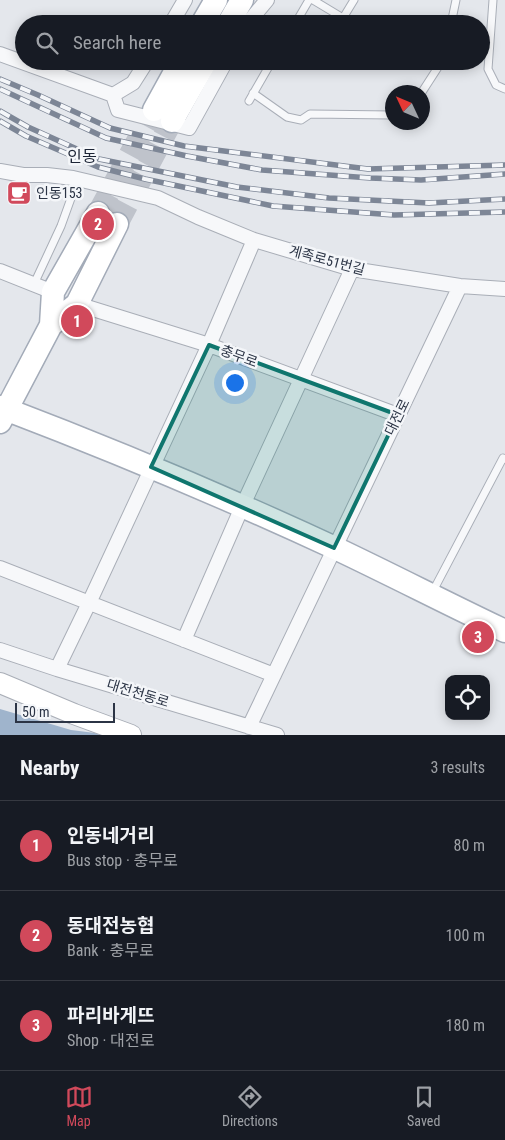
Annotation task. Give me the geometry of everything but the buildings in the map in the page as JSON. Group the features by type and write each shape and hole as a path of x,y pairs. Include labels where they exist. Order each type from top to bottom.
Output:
{"main road":[{"path":"207,15 216,0"},
{"path":"233,15 242,0"},
{"path":"178,70 163,116 199,70"},
{"path":"52,325 43,288 98,213"},
{"path":"117,224 77,304 52,325 2,413 151,467 334,548 505,631"},
{"path":"0,683 74,714 131,735"}],"street":[{"path":"177,15 186,0"},
{"path":"254,15 267,0"},
{"path":"0,54 15,59"},
{"path":"44,70 113,95"},
{"path":"113,95 133,83 141,70"},
{"path":"113,95 118,110 189,128 221,70"},
{"name":"계족로51번길","path":"0,171 23,175 73,178 158,198 254,240 352,269 460,286 505,289"},
{"path":"57,669 209,345 254,240"},
{"path":"184,640 242,507 352,269"},
{"path":"0,271 43,288"},
{"name":"대전로","path":"249,727 460,286"},
{"name":"충무로","path":"77,304 209,345 398,415"},
{"path":"0,568 274,675"},
{"name":"대전천동로","path":"0,650 57,669 278,735"}],"lane":[{"path":"301,15 311,0 338,15"},
{"path":"345,15 354,0"},
{"path":"453,15 456,0"},
{"path":"490,42 493,0"},
{"path":"248,101 267,70"},
{"path":"427,85 436,70"},
{"path":"488,70 496,85 505,88"},
{"path":"253,93 287,117 301,120 310,114 385,115"},
{"path":"43,288 61,226 74,190 73,178"},
{"path":"431,596 503,458 505,459"}],"highlighted area":[{"path":"209,345 398,415 334,548 151,467"}],"water":[{"path":"0,709 71,730 100,735 0,735"}],"tunnel":[{"path":"98,213 154,110"},
{"path":"117,224 172,121"}],"railway":[{"path":"0,79 110,128 184,146 368,169 505,165"},
{"path":"0,89 106,138 262,170 421,180 505,174"},
{"path":"0,111 28,127 99,159 237,187 329,198 429,203 505,199"},
{"path":"0,121 26,136 98,167 273,206 394,215 505,212"}],"place":[{"name":"인동153","path":"19,193"},
{"name":"동대전농협","path":"98,224"},
{"name":"인동네거리","path":"77,321"},
{"name":"파리바게뜨","path":"478,637"}],"district":[{"name":"인동","path":"82,156"}]}
